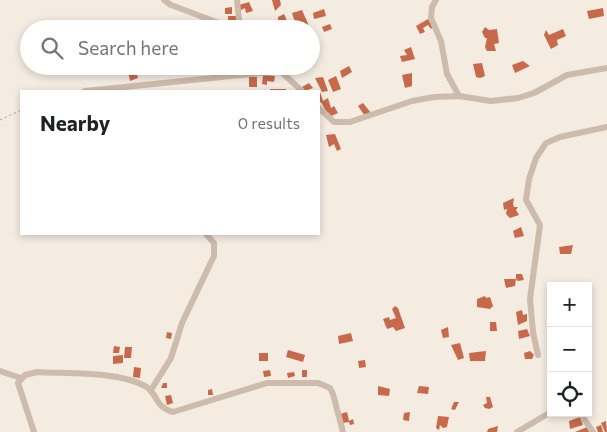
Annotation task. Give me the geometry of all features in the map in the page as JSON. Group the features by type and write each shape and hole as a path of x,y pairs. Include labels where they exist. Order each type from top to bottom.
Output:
{"street":[{"path":"164,0 171,5 211,20"},
{"path":"237,0 239,20"},
{"path":"436,0 432,7 431,18 441,41 447,74 458,96"},
{"path":"320,109 328,119 341,123 368,118 412,101 458,96 491,101 518,98 567,75 607,68"},
{"path":"93,90 219,75"},
{"path":"285,75 301,90"},
{"path":"538,355 532,332 530,300 540,225 526,200 529,179 536,158 546,142 560,137 607,127"},
{"path":"151,390 172,358 182,323 214,256 214,243 207,235"},
{"path":"0,370 21,378"},
{"path":"34,432 19,388 21,378 36,372 111,377 132,381 151,390 160,406 172,412 267,383 318,383 330,388 343,432"},
{"path":"517,432 547,414"},
{"path":"583,417 592,432"}],"path":[{"path":"0,120 20,110"}],"building":[{"path":"272,0 280,0 281,5 275,11"},
{"path":"249,2 253,11 246,13 245,8 241,10 239,5"},
{"path":"232,7 232,14 225,14 225,8"},
{"path":"603,8 604,16 589,19 587,11"},
{"path":"324,9 326,16 314,19 313,13"},
{"path":"302,10 306,20 294,20 292,13"},
{"path":"284,14 286,20 278,20 278,17"},
{"path":"228,16 237,16 237,20 228,20"},
{"path":"428,19 433,27 431,29 428,25 423,28 425,32 420,34 416,26"},
{"path":"330,24 332,29 324,32 322,27"},
{"path":"485,27 489,30 497,29 499,43 494,44 496,51 487,51 485,47 487,38 485,38 482,32"},
{"path":"563,29 566,36 557,40 558,45 551,49 544,35 546,30 549,35"},
{"path":"411,47 415,59 402,62 400,56 407,55 404,50"},
{"path":"523,61 530,66 515,73 512,65"},
{"path":"482,63 485,76 476,77 473,64"},
{"path":"349,66 352,72 342,78 340,71"},
{"path":"412,73 412,86 405,88 402,75"},
{"path":"129,75 137,75 138,78 130,81"},
{"path":"263,75 275,76 274,82 267,81 267,85 262,84"},
{"path":"336,76 341,89 333,92 328,80"},
{"path":"249,77 257,77 257,87 249,87"},
{"path":"323,77 328,91 322,92 315,78"},
{"path":"309,83 313,88 304,90 302,87"},
{"path":"270,89 286,89 286,90"},
{"path":"320,92 323,101 328,98 331,108 334,106 338,113 329,117 321,102"},
{"path":"363,103 371,113 365,116 358,106"},
{"path":"335,134 341,149 337,151 334,144 329,147 326,135"},
{"path":"514,198 513,204 514,207 518,207 516,210 519,215 510,218 506,214 507,209 504,210 503,203"},
{"path":"521,227 524,236 515,238 513,231"},
{"path":"573,245 571,254 560,254 559,247"},
{"path":"516,274 522,274 524,280 518,281"},
{"path":"504,279 516,279 515,286 506,288"},
{"path":"485,296 486,298 490,297 493,306 490,309 477,307 477,299"},
{"path":"395,306 398,308 405,328 396,331 393,327 387,329 383,319 389,317 390,320 396,318 392,309"},
{"path":"522,310 523,315 527,314 527,321 518,325 516,312"},
{"path":"490,322 496,322 497,331 490,331"},
{"path":"448,327 449,337 443,338 441,330"},
{"path":"527,329 530,336 519,339 518,331"},
{"path":"167,332 172,333 171,339 166,338"},
{"path":"351,333 353,341 339,344 338,336"},
{"path":"460,343 464,358 458,360 451,345"},
{"path":"114,346 120,347 119,353 113,353"},
{"path":"125,347 132,347 131,358 124,358"},
{"path":"288,350 305,355 303,362 286,357"},
{"path":"486,351 485,361 470,361 469,353"},
{"path":"530,351 534,355 532,359 525,359 524,353"},
{"path":"259,353 268,353 268,361 259,361"},
{"path":"123,355 123,363 113,364 113,356"},
{"path":"365,360 366,367 359,368 358,361"},
{"path":"134,367 141,368 140,378 133,377"},
{"path":"270,370 271,376 264,377 263,371"},
{"path":"302,370 307,370 307,377 302,377"},
{"path":"294,372 295,376 288,378 287,373"},
{"path":"163,383 167,383 167,388 161,388"},
{"path":"378,386 390,389 389,396 378,395"},
{"path":"419,386 429,387 428,394 417,393"},
{"path":"212,389 213,395 208,395 208,390"},
{"path":"171,395 173,403 167,405 165,396"},
{"path":"486,397 490,397 493,407 489,409 483,405 487,403"},
{"path":"454,402 459,402 455,410 451,409"},
{"path":"347,412 349,421 353,419 354,424 350,425 349,422 342,423 340,414"},
{"path":"410,412 409,421 403,420 404,413"},
{"path":"438,416 449,417 447,427 443,428 440,425 439,430 436,428"},
{"path":"580,417 583,425 570,429 569,421"},
{"path":"606,421 607,432 605,432 601,423"},
{"path":"601,425 603,432 598,432 596,427"},
{"path":"498,426 497,432 487,432 488,429"},
{"path":"587,427 589,432 575,432"}]}
